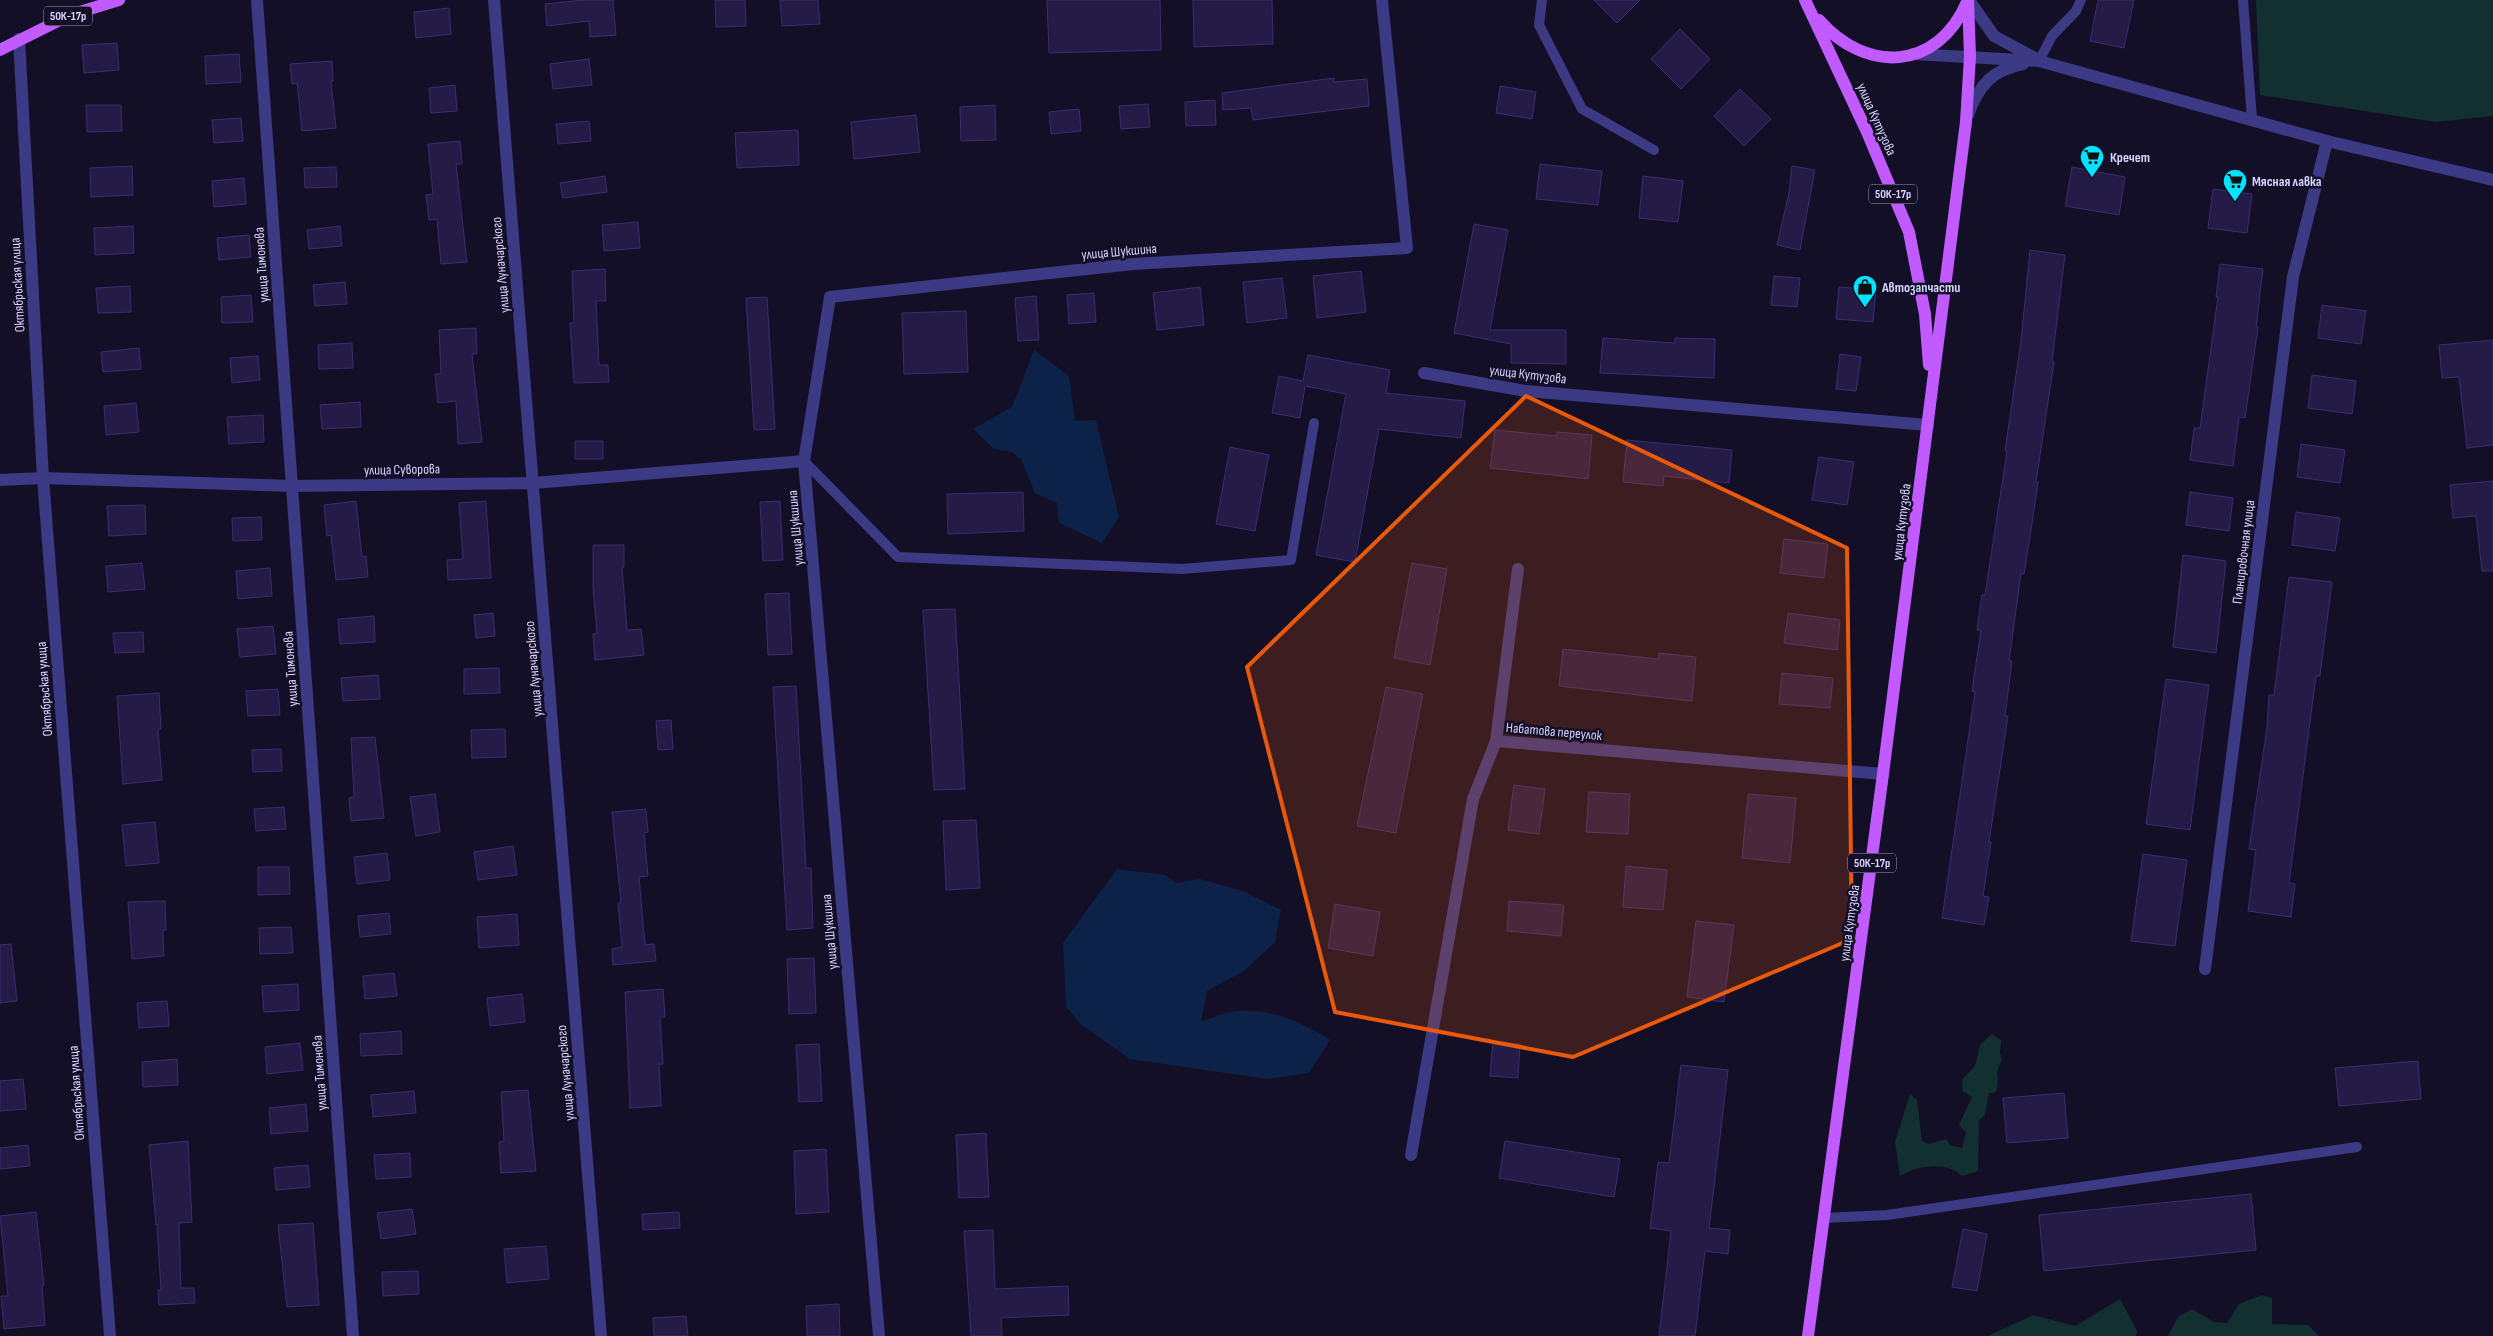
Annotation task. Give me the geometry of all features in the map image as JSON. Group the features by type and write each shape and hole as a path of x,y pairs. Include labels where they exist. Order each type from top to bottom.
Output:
{"main road":[{"name":"50К-17р","path":"0,50 70,15 119,0"},
{"name":"50К-17р","path":"1808,4 1838,40 1855,50 1874,56 1894,58 1914,54 1942,39 1953,27 1968,0"},
{"name":"улица Кутузова","path":"1808,1336 1883,774 1966,122 1970,56 1968,0"},
{"name":"улица Кутузова","path":"1808,4 1867,132 1909,232 1925,314 1932,390"}],"street":[{"name":"улица Тимонова","path":"258,0 353,1336"},
{"name":"улица Луначарского","path":"494,0 600,1336"},
{"name":"улица Шукшина","path":"879,1336 804,461 830,297 1133,264 1407,248 1382,0"},
{"path":"1968,0 1994,36 2040,61"},
{"name":"Октябрьская улица","path":"19,39 43,478 110,1336"},
{"path":"1914,54 2040,61 2327,141 2493,180"},
{"path":"1966,122 1974,99 1994,74 2006,68 2040,61"},
{"name":"Планировочная улица","path":"2206,969 2294,277 2327,141"},
{"name":"улица Кутузова","path":"1424,373 1526,391 1928,425"},
{"name":"улица Суворова","path":"0,480 43,478 292,486 533,483 804,461"},
{"path":"1496,741 1518,569"},
{"name":"Набатова переулок","path":"1412,1156 1473,799 1496,741 1883,774"}],"lane":[{"path":"1542,0 1539,25 1582,109 1654,150"},
{"path":"2040,61 2052,36 2076,12 2081,0"},
{"path":"2243,0 2252,119"},
{"path":"804,461 898,557 1182,569 1291,560 1314,423"},
{"path":"1824,1218 1887,1215 2357,1147"}],"highlighted area":[{"path":"1526,396 1847,548 1852,939 1573,1057 1335,1012 1247,667"}],"green space":[{"path":"2256,0 2493,0 2493,116 2436,122 2260,95"},
{"path":"1992,1034 2001,1040 2000,1053 2002,1059 1997,1072 1996,1092 1989,1093 1985,1115 1979,1120 1978,1171 1962,1176 1949,1168 1932,1166 1915,1169 1900,1176 1895,1142 1910,1094 1917,1100 1922,1141 1928,1144 1946,1139 1950,1145 1962,1148 1966,1132 1959,1125 1972,1097 1963,1091 1962,1080 1975,1066 1980,1045"},
{"path":"2262,1295 2272,1298 2272,1324 2308,1325 2319,1336 2168,1336 2178,1317 2192,1309 2214,1322 2227,1323 2239,1304"},
{"path":"2120,1299 2137,1331 2136,1336 1988,1336 2033,1315 2075,1326"}],"water":[{"path":"1034,350 1069,376 1075,421 1096,420 1119,517 1102,543 1059,523 1057,503 1035,493 1021,459 1012,452 994,449 973,429 1012,407"},
{"path":"1117,869 1165,875 1177,883 1200,879 1243,891 1281,910 1275,942 1244,971 1207,991 1201,1021 1235,1011 1248,1011 1273,1014 1309,1027 1330,1040 1309,1073 1267,1079 1130,1059 1082,1025 1066,1007 1063,943"}],"building":[{"path":"584,0 613,0 616,35 590,37 589,21 547,26 545,4"},
{"path":"715,0 745,0 746,26 716,27"},
{"path":"780,0 818,0 820,24 782,26"},
{"path":"1047,0 1160,0 1161,50 1049,53"},
{"path":"1193,0 1272,0 1273,44 1194,47"},
{"path":"1594,0 1640,0 1617,23"},
{"path":"2098,0 2134,0 2124,48 2090,41"},
{"path":"449,8 451,34 416,38 414,12"},
{"path":"1680,29 1710,59 1681,89 1651,59"},
{"path":"117,43 119,70 84,73 82,45"},
{"path":"239,54 241,82 206,84 205,56"},
{"path":"589,59 592,85 553,89 550,64"},
{"path":"332,61 333,81 331,81 336,128 302,131 297,83 292,84 290,64"},
{"path":"1334,78 1334,82 1367,79 1369,106 1253,120 1251,108 1223,110 1222,93"},
{"path":"455,85 457,111 431,113 429,88"},
{"path":"1500,86 1536,92 1532,119 1496,113"},
{"path":"1740,89 1771,119 1744,146 1714,116"},
{"path":"1215,100 1216,125 1186,126 1185,102"},
{"path":"1148,104 1150,127 1121,129 1119,106"},
{"path":"86,105 121,105 122,131 87,132"},
{"path":"995,105 996,140 961,141 960,107"},
{"path":"1079,109 1081,131 1051,134 1049,112"},
{"path":"916,115 920,152 854,159 851,122"},
{"path":"241,118 243,141 214,143 212,120"},
{"path":"589,121 591,141 558,144 556,124"},
{"path":"798,130 799,165 737,168 735,133"},
{"path":"460,141 462,164 456,164 467,262 441,264 437,219 429,220 426,195 433,194 428,144"},
{"path":"1540,164 1602,171 1598,205 1536,199"},
{"path":"132,166 133,195 91,197 90,168"},
{"path":"1792,166 1815,170 1800,250 1777,245 1789,193"},
{"path":"336,167 337,187 305,188 304,168"},
{"path":"2072,167 2125,177 2119,215 2065,206"},
{"path":"605,176 607,192 563,198 560,183"},
{"path":"1643,176 1683,181 1678,222 1639,218"},
{"path":"244,178 246,204 214,207 212,181"},
{"path":"2213,189 2252,194 2247,233 2208,228"},
{"path":"638,222 640,248 604,251 602,225"},
{"path":"1474,224 1508,230 1490,330 1566,330 1566,364 1511,363 1511,344 1454,333"},
{"path":"133,226 134,253 95,255 94,228"},
{"path":"340,226 342,246 309,249 307,230"},
{"path":"249,235 251,257 219,260 217,238"},
{"path":"2030,250 2065,255 2052,361 2054,362 2036,482 2038,482 2024,574 2021,573 2009,661 2012,661 2005,716 2008,716 1989,842 1991,842 1983,896 1989,897 1984,925 1942,918 1975,692 1972,691 1981,630 1977,630 1982,595 1985,595 2007,451 2005,451 2021,341"},
{"path":"2220,264 2263,269 2256,327 2258,327 2245,418 2239,417 2233,466 2190,460 2194,428 2200,428 2218,297 2216,297"},
{"path":"605,269 606,301 596,301 599,365 608,365 609,382 574,383 570,323 574,323 572,271"},
{"path":"1361,271 1366,312 1317,318 1313,276"},
{"path":"1774,276 1800,278 1797,307 1771,305"},
{"path":"1282,278 1287,318 1247,323 1243,282"},
{"path":"345,282 347,304 315,306 313,285"},
{"path":"130,286 131,312 98,313 96,288"},
{"path":"1200,287 1204,325 1157,330 1153,293"},
{"path":"1839,287 1876,290 1873,322 1836,319"},
{"path":"1094,293 1096,322 1069,324 1067,295"},
{"path":"251,295 253,322 222,323 221,297"},
{"path":"1036,296 1039,340 1018,341 1015,298"},
{"path":"767,297 775,429 754,430 746,298"},
{"path":"2322,305 2366,311 2361,344 2318,338"},
{"path":"966,311 968,372 904,374 902,313"},
{"path":"476,328 477,354 472,354 482,442 458,444 456,401 438,403 435,374 441,374 439,330"},
{"path":"1603,338 1675,343 1675,338 1715,339 1714,378 1600,373"},
{"path":"2493,340 2493,445 2467,448 2459,377 2442,378 2439,345"},
{"path":"352,343 353,368 319,369 318,345"},
{"path":"139,348 141,369 103,372 101,352"},
{"path":"1840,354 1861,357 1856,391 1836,389"},
{"path":"1308,355 1390,370 1386,393 1465,401 1461,438 1379,429 1355,562 1316,555 1346,394 1305,386 1300,418 1272,413 1279,376 1303,381"},
{"path":"258,356 260,380 232,383 230,358"},
{"path":"2312,375 2356,381 2352,414 2308,408"},
{"path":"360,402 361,427 322,429 320,405"},
{"path":"136,403 139,432 106,435 104,406"},
{"path":"263,415 264,442 229,444 227,417"},
{"path":"1495,430 1557,436 1557,432 1592,435 1588,479 1490,468"},
{"path":"1627,440 1732,450 1729,483 1664,476 1663,486 1623,482"},
{"path":"575,441 603,441 603,459 575,459"},
{"path":"2301,444 2345,450 2340,483 2297,477"},
{"path":"1230,447 1269,455 1255,531 1216,524"},
{"path":"1819,457 1854,462 1847,505 1812,500"},
{"path":"2493,481 2493,571 2482,571 2476,516 2453,518 2450,485"},
{"path":"1023,492 1024,531 948,534 947,494"},
{"path":"2190,492 2233,498 2229,531 2186,525"},
{"path":"356,501 362,557 366,556 368,577 336,580 331,535 327,536 324,505"},
{"path":"486,501 491,578 448,580 447,560 463,559 459,503"},
{"path":"780,501 783,560 763,561 760,502"},
{"path":"145,505 146,534 109,536 107,506"},
{"path":"2296,512 2340,518 2335,551 2292,545"},
{"path":"261,517 262,540 233,541 232,518"},
{"path":"1784,539 1828,544 1824,578 1780,573"},
{"path":"593,545 624,545 624,567 622,567 627,630 641,629 644,655 595,660 593,634 597,633 593,588"},
{"path":"2183,555 2226,561 2216,653 2173,647"},
{"path":"142,563 145,589 108,592 106,566"},
{"path":"1412,563 1447,569 1430,665 1394,658"},
{"path":"270,568 272,596 238,599 236,571"},
{"path":"2289,577 2332,582 2320,676 2316,676 2289,883 2295,884 2291,917 2248,911 2256,850 2249,849 2267,728 2269,695 2274,695"},
{"path":"789,593 792,654 768,655 765,594"},
{"path":"955,609 965,789 934,790 923,610"},
{"path":"493,613 495,636 476,638 474,615"},
{"path":"1788,613 1840,620 1837,650 1784,643"},
{"path":"374,616 375,642 340,644 338,619"},
{"path":"273,626 276,654 240,657 237,629"},
{"path":"143,632 144,652 115,653 113,633"},
{"path":"1563,649 1659,659 1659,653 1696,657 1692,701 1559,686"},
{"path":"499,668 500,693 464,694 464,669"},
{"path":"1782,673 1833,678 1830,708 1779,704"},
{"path":"378,675 380,699 343,701 341,678"},
{"path":"2166,679 2209,685 2190,830 2146,824"},
{"path":"796,686 806,868 811,868 813,928 787,930 773,687"},
{"path":"1386,687 1423,694 1396,833 1357,826"},
{"path":"278,689 280,715 248,716 246,691"},
{"path":"159,693 161,729 158,729 162,780 123,784 117,696"},
{"path":"671,720 673,749 658,750 656,721"},
{"path":"505,729 506,757 472,758 471,730"},
{"path":"375,737 384,818 351,821 349,798 354,797 351,738"},
{"path":"281,749 282,771 253,772 252,750"},
{"path":"1514,785 1545,789 1539,834 1508,830"},
{"path":"1589,792 1630,794 1628,834 1586,832"},
{"path":"435,794 440,832 416,836 410,797"},
{"path":"1748,794 1796,798 1790,863 1742,858"},
{"path":"284,807 286,829 256,831 254,809"},
{"path":"646,809 648,832 644,833 648,876 639,877 645,945 654,944 656,961 613,965 612,949 622,947 618,903 621,903 612,812"},
{"path":"976,820 980,888 946,890 943,821"},
{"path":"155,822 159,863 126,866 122,825"},
{"path":"513,846 517,875 478,880 474,852"},
{"path":"387,853 390,880 357,884 354,857"},
{"path":"2143,854 2187,860 2175,946 2131,941"},
{"path":"1626,866 1667,870 1663,910 1623,907"},
{"path":"258,867 289,867 290,894 258,895"},
{"path":"165,901 166,930 163,930 164,956 132,959 128,902"},
{"path":"1509,901 1564,905 1561,936 1507,931"},
{"path":"1335,904 1380,912 1373,956 1328,948"},
{"path":"389,913 391,934 360,937 358,916"},
{"path":"517,914 519,945 479,948 477,917"},
{"path":"1696,921 1734,925 1724,1002 1687,997"},
{"path":"291,927 293,953 260,954 259,928"},
{"path":"11,944 17,1001 0,1003 0,945"},
{"path":"814,958 816,1013 789,1014 787,959"},
{"path":"394,973 397,996 365,999 363,976"},
{"path":"298,984 299,1010 264,1012 262,986"},
{"path":"663,989 665,1017 660,1017 663,1064 659,1064 661,1106 630,1108 625,992"},
{"path":"522,994 525,1022 490,1026 487,998"},
{"path":"167,1001 169,1026 139,1028 137,1003"},
{"path":"401,1031 402,1054 361,1056 360,1034"},
{"path":"1493,1042 1520,1044 1518,1078 1490,1076"},
{"path":"300,1043 303,1070 267,1074 265,1047"},
{"path":"819,1044 822,1101 799,1102 796,1045"},
{"path":"177,1059 178,1085 143,1087 142,1062"},
{"path":"2418,1061 2421,1099 2339,1106 2335,1068"},
{"path":"1681,1065 1728,1070 1709,1228 1730,1230 1728,1254 1705,1251 1695,1336 1659,1336 1671,1231 1650,1228 1658,1162 1669,1163"},
{"path":"23,1079 26,1109 0,1111 0,1081"},
{"path":"528,1090 536,1171 501,1173 499,1142 504,1141 501,1092"},
{"path":"414,1091 416,1113 373,1117 371,1095"},
{"path":"2064,1093 2068,1138 2007,1143 2003,1098"},
{"path":"306,1104 308,1131 271,1134 269,1108"},
{"path":"986,1133 989,1197 959,1198 956,1135"},
{"path":"188,1141 192,1222 179,1223 181,1288 194,1288 195,1303 159,1305 158,1290 161,1290 157,1224 149,1145"},
{"path":"1505,1141 1620,1159 1614,1197 1499,1178"},
{"path":"28,1145 30,1166 0,1169 0,1148"},
{"path":"826,1149 829,1212 796,1214 794,1151"},
{"path":"410,1153 411,1177 376,1179 374,1155"},
{"path":"308,1165 310,1187 276,1190 274,1168"},
{"path":"2251,1194 2256,1250 2044,1271 2039,1215"},
{"path":"412,1209 416,1234 381,1239 377,1213"},
{"path":"36,1212 44,1285 42,1285 45,1325 4,1329 1,1296 8,1296 0,1216"},
{"path":"679,1212 680,1228 643,1230 642,1214"},
{"path":"313,1223 319,1305 287,1307 278,1225"},
{"path":"1963,1229 1987,1234 1977,1291 1952,1287"},
{"path":"993,1230 995,1289 1068,1286 1069,1315 1001,1318 1002,1336 971,1336 964,1231"},
{"path":"546,1246 549,1279 507,1283 504,1249"},
{"path":"418,1271 419,1294 383,1296 382,1272"},
{"path":"839,1304 840,1336 807,1336 806,1306"},
{"path":"686,1316 688,1336 654,1336 653,1318"}],"place":[{"name":"Кречет","path":"2092,178"},
{"name":"Мясная лавка","path":"2235,202"},
{"name":"Автозапчасти","path":"1865,308"}]}
